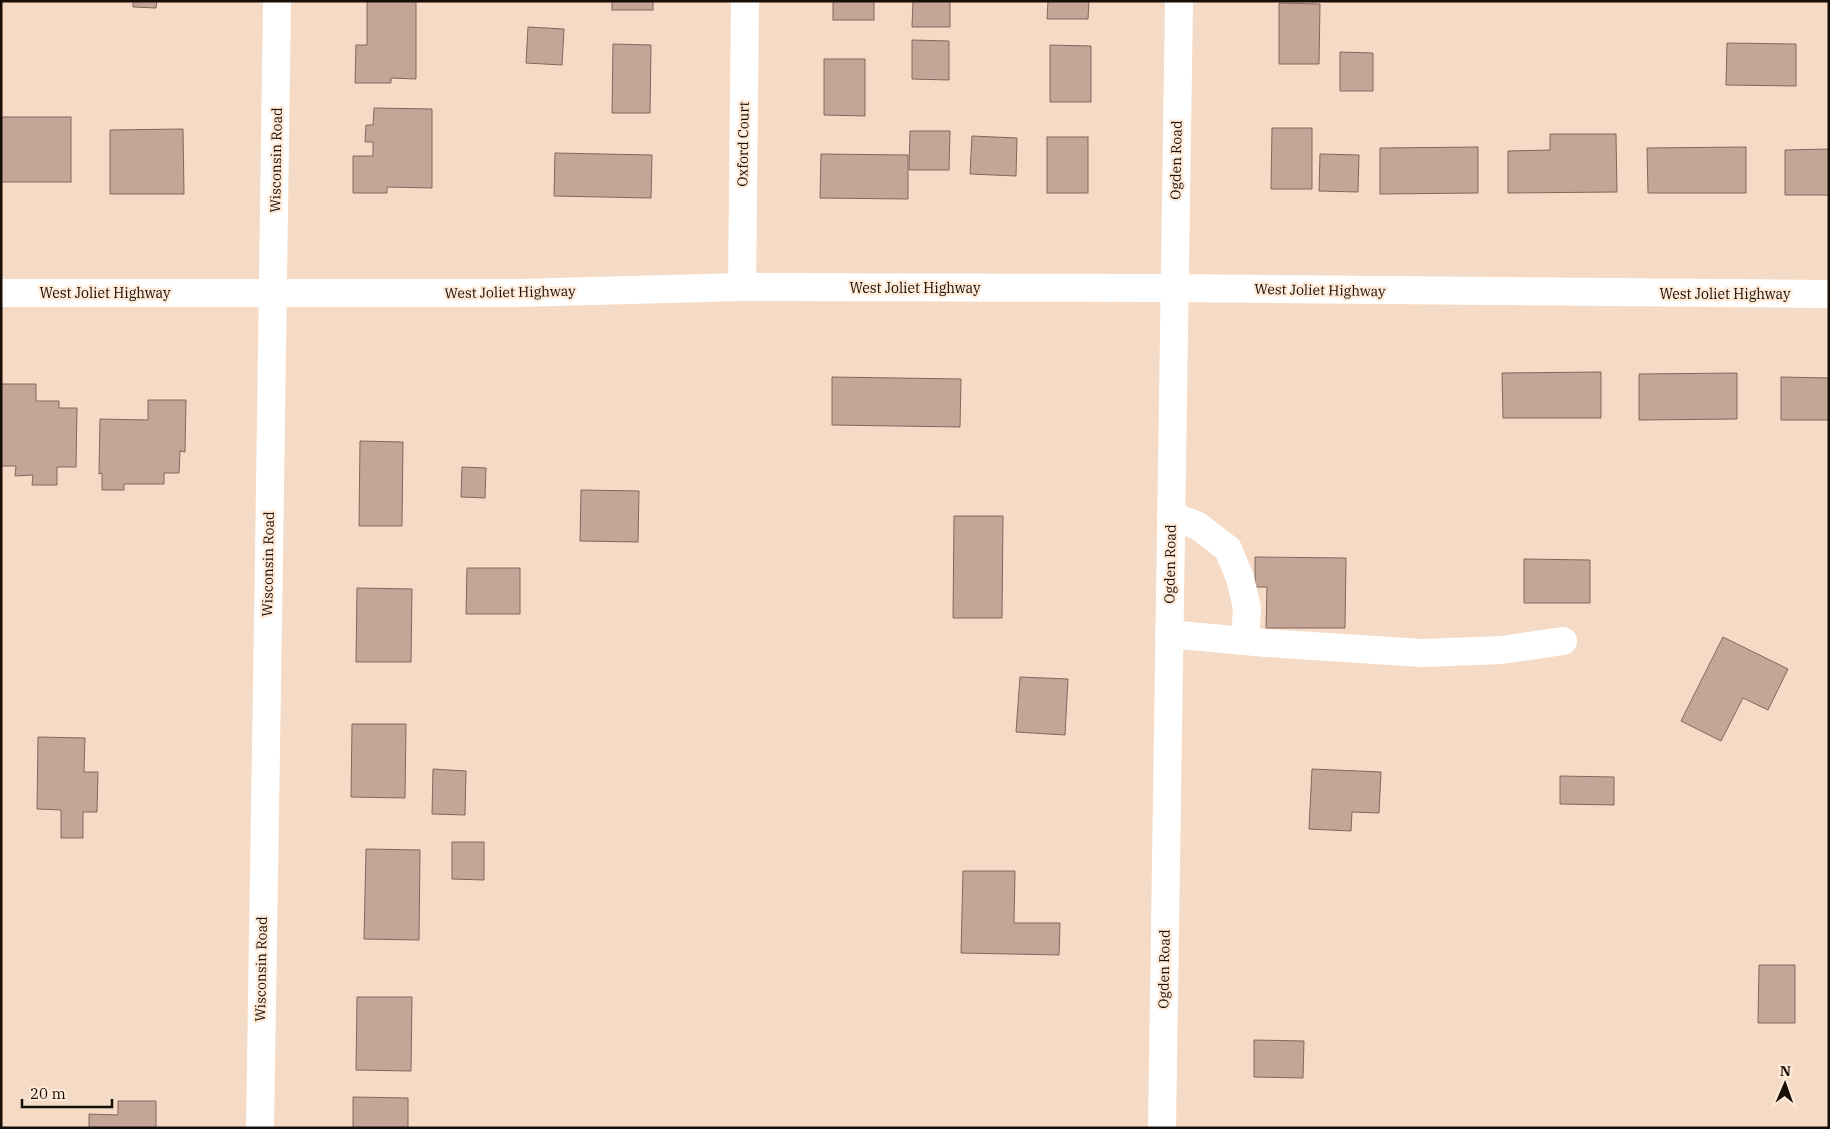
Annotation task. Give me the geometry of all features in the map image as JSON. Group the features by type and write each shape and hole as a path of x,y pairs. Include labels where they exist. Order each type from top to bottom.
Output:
{"street":[{"name":"Wisconsin Road","path":"260,1128 263,786 274,293 277,1"},
{"name":"Oxford Court","path":"742,287 745,1"},
{"name":"Ogden Road","path":"1162,1128 1179,1"},
{"name":"West Joliet Highway","path":"1,294 517,293 742,287 1174,288 1829,294"},
{"path":"1171,515 1198,526 1228,549 1240,578 1247,608 1245,641"},
{"path":"1169,634 1422,653 1502,650 1563,640"}],"building":[{"path":"133,1 157,1 156,8 133,7"},
{"path":"367,1 416,1 416,79 391,78 391,83 355,83 356,45 367,45"},
{"path":"612,1 653,1 653,10 612,10"},
{"path":"833,1 874,1 874,20 833,20"},
{"path":"913,1 950,1 950,27 912,27"},
{"path":"1048,1 1089,1 1088,19 1047,19"},
{"path":"1279,3 1320,4 1319,64 1279,64"},
{"path":"528,27 564,29 562,65 526,63"},
{"path":"912,40 949,41 949,80 912,79"},
{"path":"1727,43 1796,44 1796,86 1726,85"},
{"path":"613,44 651,45 650,113 612,113"},
{"path":"1050,45 1091,46 1091,102 1050,102"},
{"path":"1340,52 1373,53 1373,91 1340,91"},
{"path":"824,59 865,59 865,116 824,115"},
{"path":"374,108 432,109 432,188 387,187 387,193 353,193 353,156 373,156 373,142 365,142 366,125 373,125"},
{"path":"1,117 71,117 71,182 1,182"},
{"path":"1272,128 1312,128 1312,189 1271,189"},
{"path":"183,129 184,194 110,194 110,130"},
{"path":"910,131 950,131 949,170 909,170"},
{"path":"1550,134 1616,134 1617,192 1508,193 1508,151 1550,150"},
{"path":"972,136 1017,138 1016,176 970,174"},
{"path":"1047,137 1088,137 1088,193 1047,193"},
{"path":"1478,147 1478,193 1380,194 1380,148"},
{"path":"1746,147 1746,193 1648,193 1647,148"},
{"path":"1829,149 1829,195 1785,195 1785,150"},
{"path":"555,153 652,155 651,198 554,196"},
{"path":"821,154 908,155 908,199 820,198"},
{"path":"1320,154 1359,155 1358,192 1319,191"},
{"path":"1601,372 1601,418 1503,418 1502,373"},
{"path":"1737,373 1737,419 1639,420 1639,374"},
{"path":"832,377 961,379 960,427 832,425"},
{"path":"1781,377 1829,378 1829,420 1781,420"},
{"path":"1,384 36,384 36,401 59,401 59,408 77,408 76,467 57,467 57,485 32,485 33,475 15,476 16,466 1,466"},
{"path":"148,400 186,400 185,452 180,451 179,473 164,473 164,484 124,484 124,490 102,490 102,473 99,474 100,419 148,420"},
{"path":"360,441 403,442 402,526 359,526"},
{"path":"462,467 486,468 485,498 461,497"},
{"path":"581,490 639,491 638,542 580,541"},
{"path":"954,516 1003,516 1002,618 953,618"},
{"path":"1255,557 1346,558 1345,628 1266,628 1267,587 1255,587"},
{"path":"1524,559 1590,560 1590,603 1524,603"},
{"path":"467,568 520,568 520,614 466,614"},
{"path":"357,588 412,589 411,662 356,662"},
{"path":"1723,637 1788,669 1768,710 1743,698 1721,741 1681,721"},
{"path":"1020,677 1068,679 1065,735 1016,732"},
{"path":"352,724 406,724 405,798 351,797"},
{"path":"38,737 85,738 84,772 98,772 97,812 83,812 83,838 61,838 61,810 37,809"},
{"path":"433,769 466,771 465,815 432,814"},
{"path":"1312,769 1381,772 1379,813 1352,812 1351,831 1309,829"},
{"path":"1560,776 1614,777 1614,805 1560,804"},
{"path":"452,842 484,842 484,880 452,879"},
{"path":"366,849 420,850 419,940 364,939"},
{"path":"963,871 1015,871 1014,923 1060,923 1059,955 961,953"},
{"path":"1759,965 1795,965 1795,1023 1758,1023"},
{"path":"357,997 412,997 411,1071 356,1070"},
{"path":"1254,1040 1304,1041 1303,1078 1254,1077"},
{"path":"353,1097 408,1098 408,1128 353,1128"},
{"path":"118,1101 156,1101 156,1128 89,1128 89,1114 118,1115"}]}
